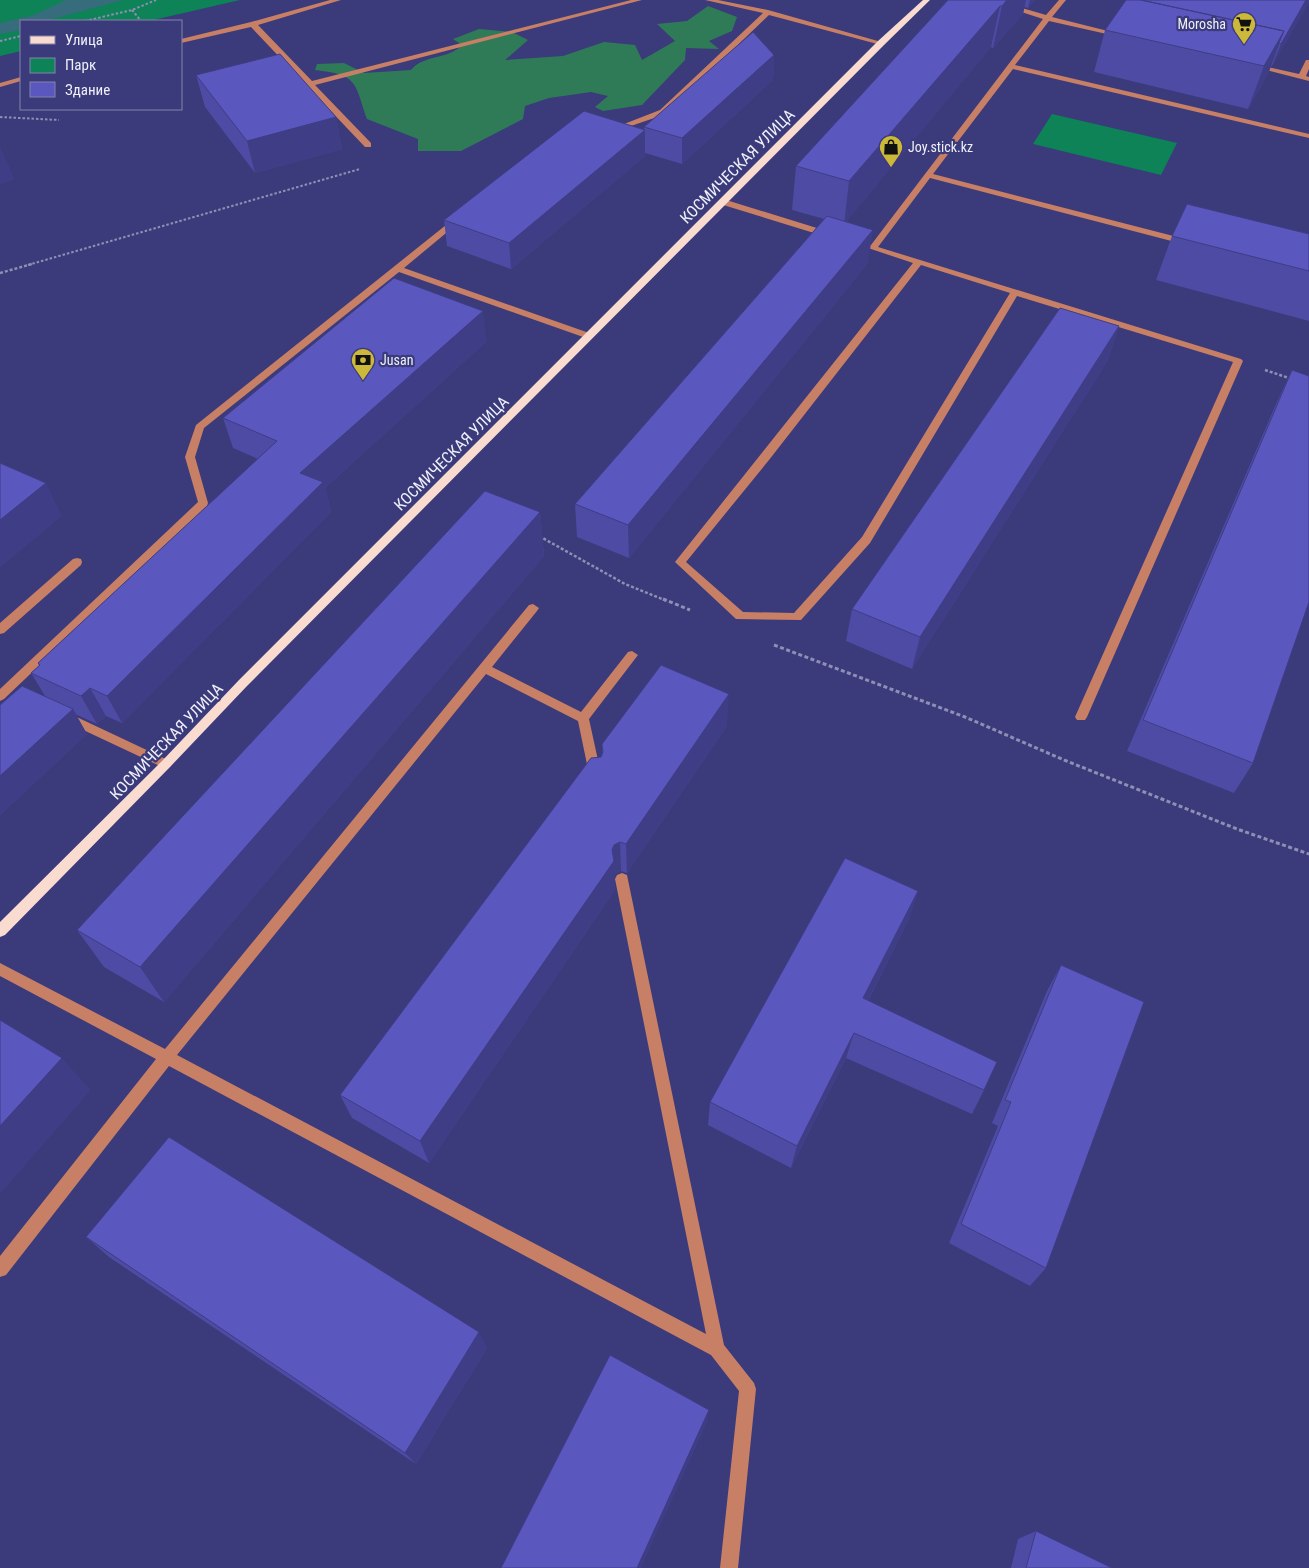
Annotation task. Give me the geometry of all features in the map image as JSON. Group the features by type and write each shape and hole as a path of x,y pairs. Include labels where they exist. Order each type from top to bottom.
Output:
{"main road":[{"name":"КОСМИЧЕСКАЯ УЛИЦА","path":"0,931 166,764 243,683 881,43 927,0"}],"street":[{"path":"182,41 253,24 338,0"},
{"path":"310,84 639,0"},
{"path":"708,0 768,12 881,43"},
{"path":"987,0 1047,18 1132,38"},
{"path":"873,248 1047,18 1063,0"},
{"path":"606,126 625,126 663,112 768,12"},
{"path":"253,24 368,145"},
{"path":"1245,64 1305,78 1309,62"},
{"path":"1011,66 1309,136"},
{"path":"0,84 20,80"},
{"path":"928,175 1195,244"},
{"path":"723,202 1238,361 1081,717"},
{"path":"7,691 203,503 190,457 200,427 466,213"},
{"path":"918,262 765,458 680,562 740,616 797,617 866,540 1015,292"},
{"path":"397,268 589,336"},
{"path":"0,630 77,562"},
{"path":"0,1269 167,1058 533,608"},
{"path":"583,718 632,655"},
{"path":"484,668 583,718"},
{"path":"53,710 166,764"},
{"path":"583,718 597,783"},
{"path":"622,879 716,1349"},
{"path":"0,969 716,1349 748,1389 729,1568"}],"path":[{"path":"89,20 132,10 156,0"},
{"path":"132,10 140,20"},
{"path":"0,42 20,36"},
{"path":"0,117 59,120"},
{"path":"0,273 380,163 368,145"},
{"path":"1238,361 1300,382"},
{"path":"534,534 625,584 694,612"},
{"path":"767,642 965,717 1064,760 1237,830 1309,854"}],"green space":[{"path":"0,0 240,0 153,20 20,20 20,51 0,56"},
{"path":"708,6 737,17 732,31 709,41 719,49 686,48 685,60 642,105 603,111 595,107 608,96 591,92 549,98 525,106 523,119 461,151 418,151 418,139 367,119 356,88 347,78 339,74 315,70 317,64 344,63 364,73 411,70 422,61 456,50 462,45 453,39 479,29 512,32 528,40 505,60 563,56 604,42 635,45 642,60 675,41 657,24 687,21"},
{"path":"1052,114 1177,143 1161,175 1033,144"}],"water":[{"path":"66,0 123,0 49,20 20,20 20,30 0,34 0,23 34,15"}],"building":[{"path":"948,0 1007,0 849,181 796,166"},
{"path":"1126,0 1141,0 1284,31 1264,66 1105,30"},
{"path":"1141,0 1306,0 1281,44 1279,43 1284,31"},
{"path":"753,32 774,55 682,138 644,127"},
{"path":"280,54 336,117 247,141 196,75"},
{"path":"584,111 645,130 509,243 444,220"},
{"path":"1187,204 1309,234 1309,271 1172,236"},
{"path":"827,216 873,230 628,525 575,504"},
{"path":"394,278 483,311 300,473 323,482 107,696 90,688 81,696 31,673 40,665 38,663 277,441 223,418"},
{"path":"1060,308 1119,326 920,637 852,609"},
{"path":"1292,370 1309,376 1309,602 1253,763 1143,720"},
{"path":"0,463 46,483 0,520"},
{"path":"485,491 540,512 140,967 77,930"},
{"path":"661,665 729,694 626,844 620,842 614,845 612,850 614,861 420,1141 340,1095 591,758 601,757 603,752 602,744"},
{"path":"22,686 73,709 0,776 0,705"},
{"path":"845,858 918,891 863,998 997,1062 984,1090 854,1033 797,1146 710,1102"},
{"path":"1061,965 1144,1002 1046,1268 961,1224 1011,1102 1005,1100"},
{"path":"0,1020 62,1058 0,1126"},
{"path":"169,1137 479,1332 405,1453 86,1237"},
{"path":"610,1355 709,1410 637,1568 501,1568"},
{"path":"1036,1531 1112,1568 1026,1568"}],"place":[{"name":"Morosha","path":"1244,45"},
{"name":"Joy.stick.kz","path":"891,168"},
{"name":"Jusan","path":"363,381"}]}
